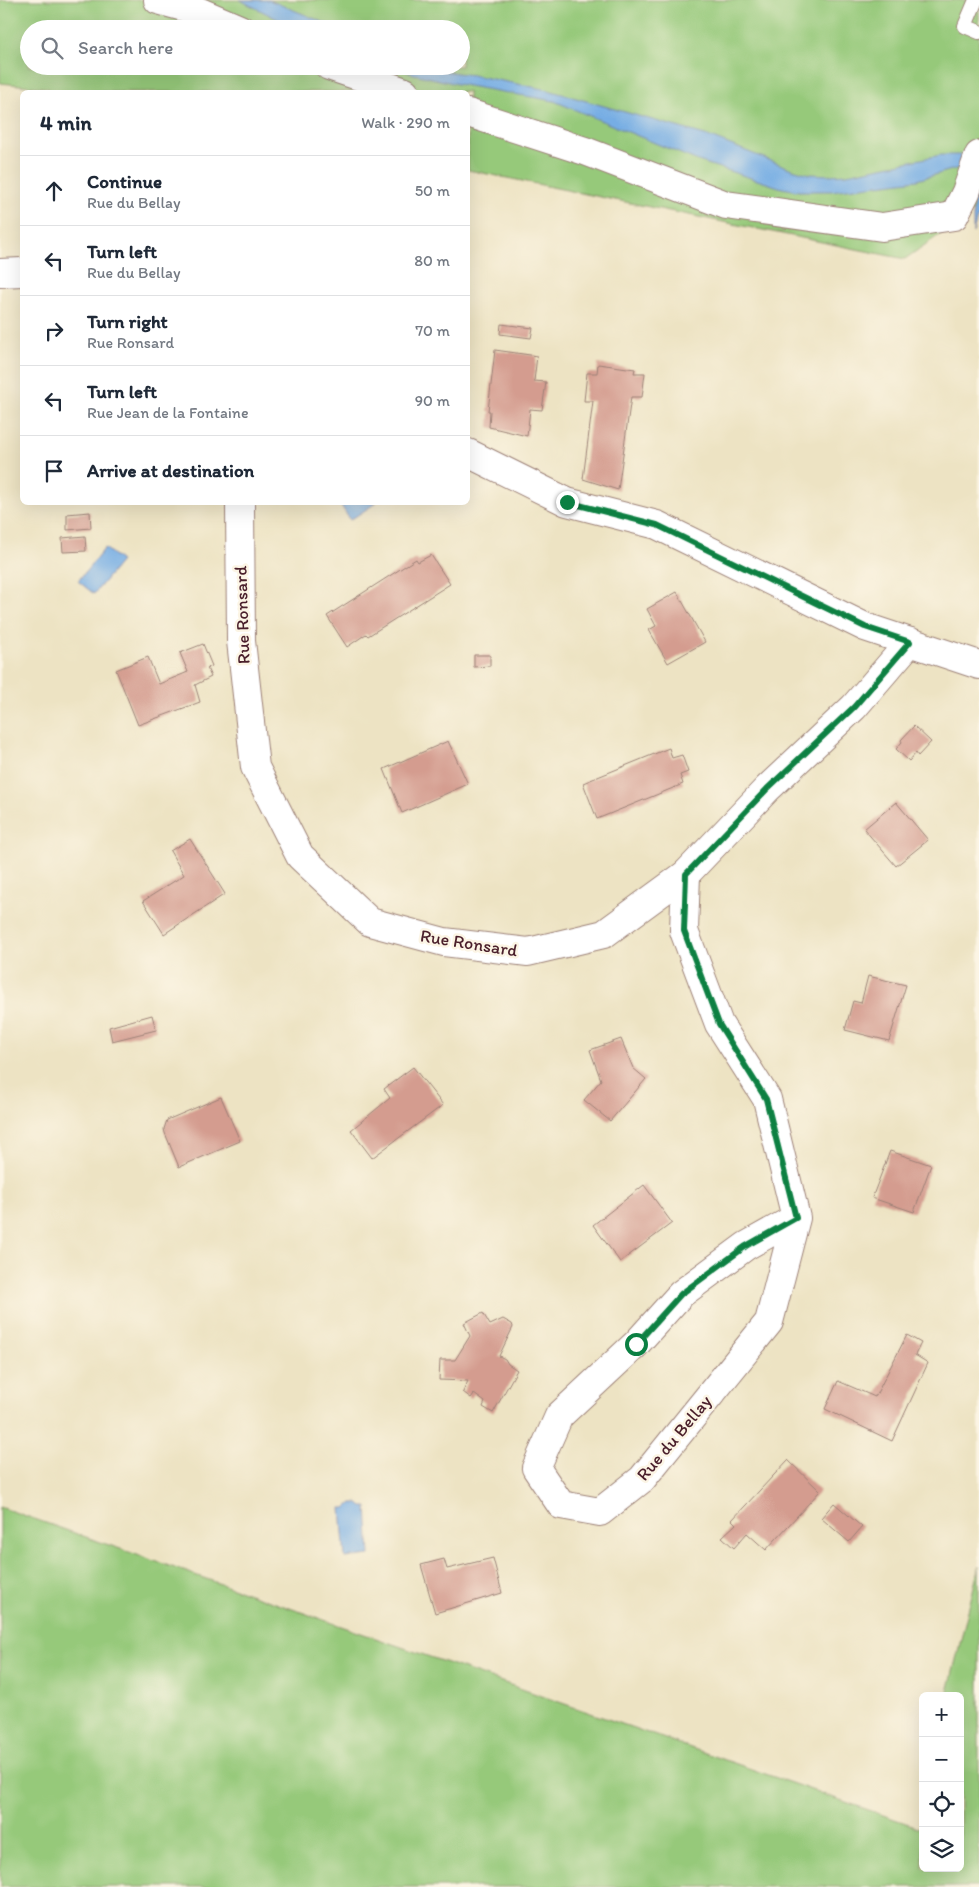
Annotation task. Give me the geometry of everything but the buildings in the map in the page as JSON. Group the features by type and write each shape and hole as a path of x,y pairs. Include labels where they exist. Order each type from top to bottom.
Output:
{"street":[{"path":"158,0 198,11 219,20"},
{"path":"355,75 399,90"},
{"path":"470,114 585,151 726,206 882,227 954,216 966,192 979,155"},
{"path":"0,273 20,272"},
{"path":"470,454 567,502 657,525 865,627 979,665"},
{"name":"Rue Ronsard","path":"240,505 241,641 255,768 300,856 370,922 444,942 528,952 604,934 686,874 767,789 854,707 910,642"},
{"name":"Rue du Bellay","path":"686,874 684,931 719,1024 766,1099 796,1218 769,1322 694,1416 642,1479 600,1512 561,1505 536,1468 559,1416 636,1344 681,1294 746,1246 796,1218"}],"lane":[{"path":"976,0 965,26 979,32"}],"green space":[{"path":"0,0 979,0 979,207 905,259 470,170 470,90 48,90 48,88 0,83"},
{"path":"0,1507 919,1828 919,1872 964,1872 964,1692 948,1692 979,1566 979,1887 0,1887"}],"water":[{"path":"240,0 269,0 318,20 279,20"},
{"path":"418,75 470,75 548,90 705,135 792,169 810,174 847,174 941,155 972,155 969,165 917,180 831,191 799,191 782,188 698,161 554,101 457,84"},
{"path":"979,171 979,211 973,233 973,200"},
{"path":"341,505 373,505 350,520"},
{"path":"105,548 121,561 94,594 78,581"},
{"path":"352,1503 367,1507 370,1555 345,1558 341,1508 346,1508"}],"route":[{"path":"567,502 657,525 865,627 910,642 854,707 767,789 686,874 684,931 719,1024 766,1099 796,1218 746,1246 681,1294 636,1344"}]}
